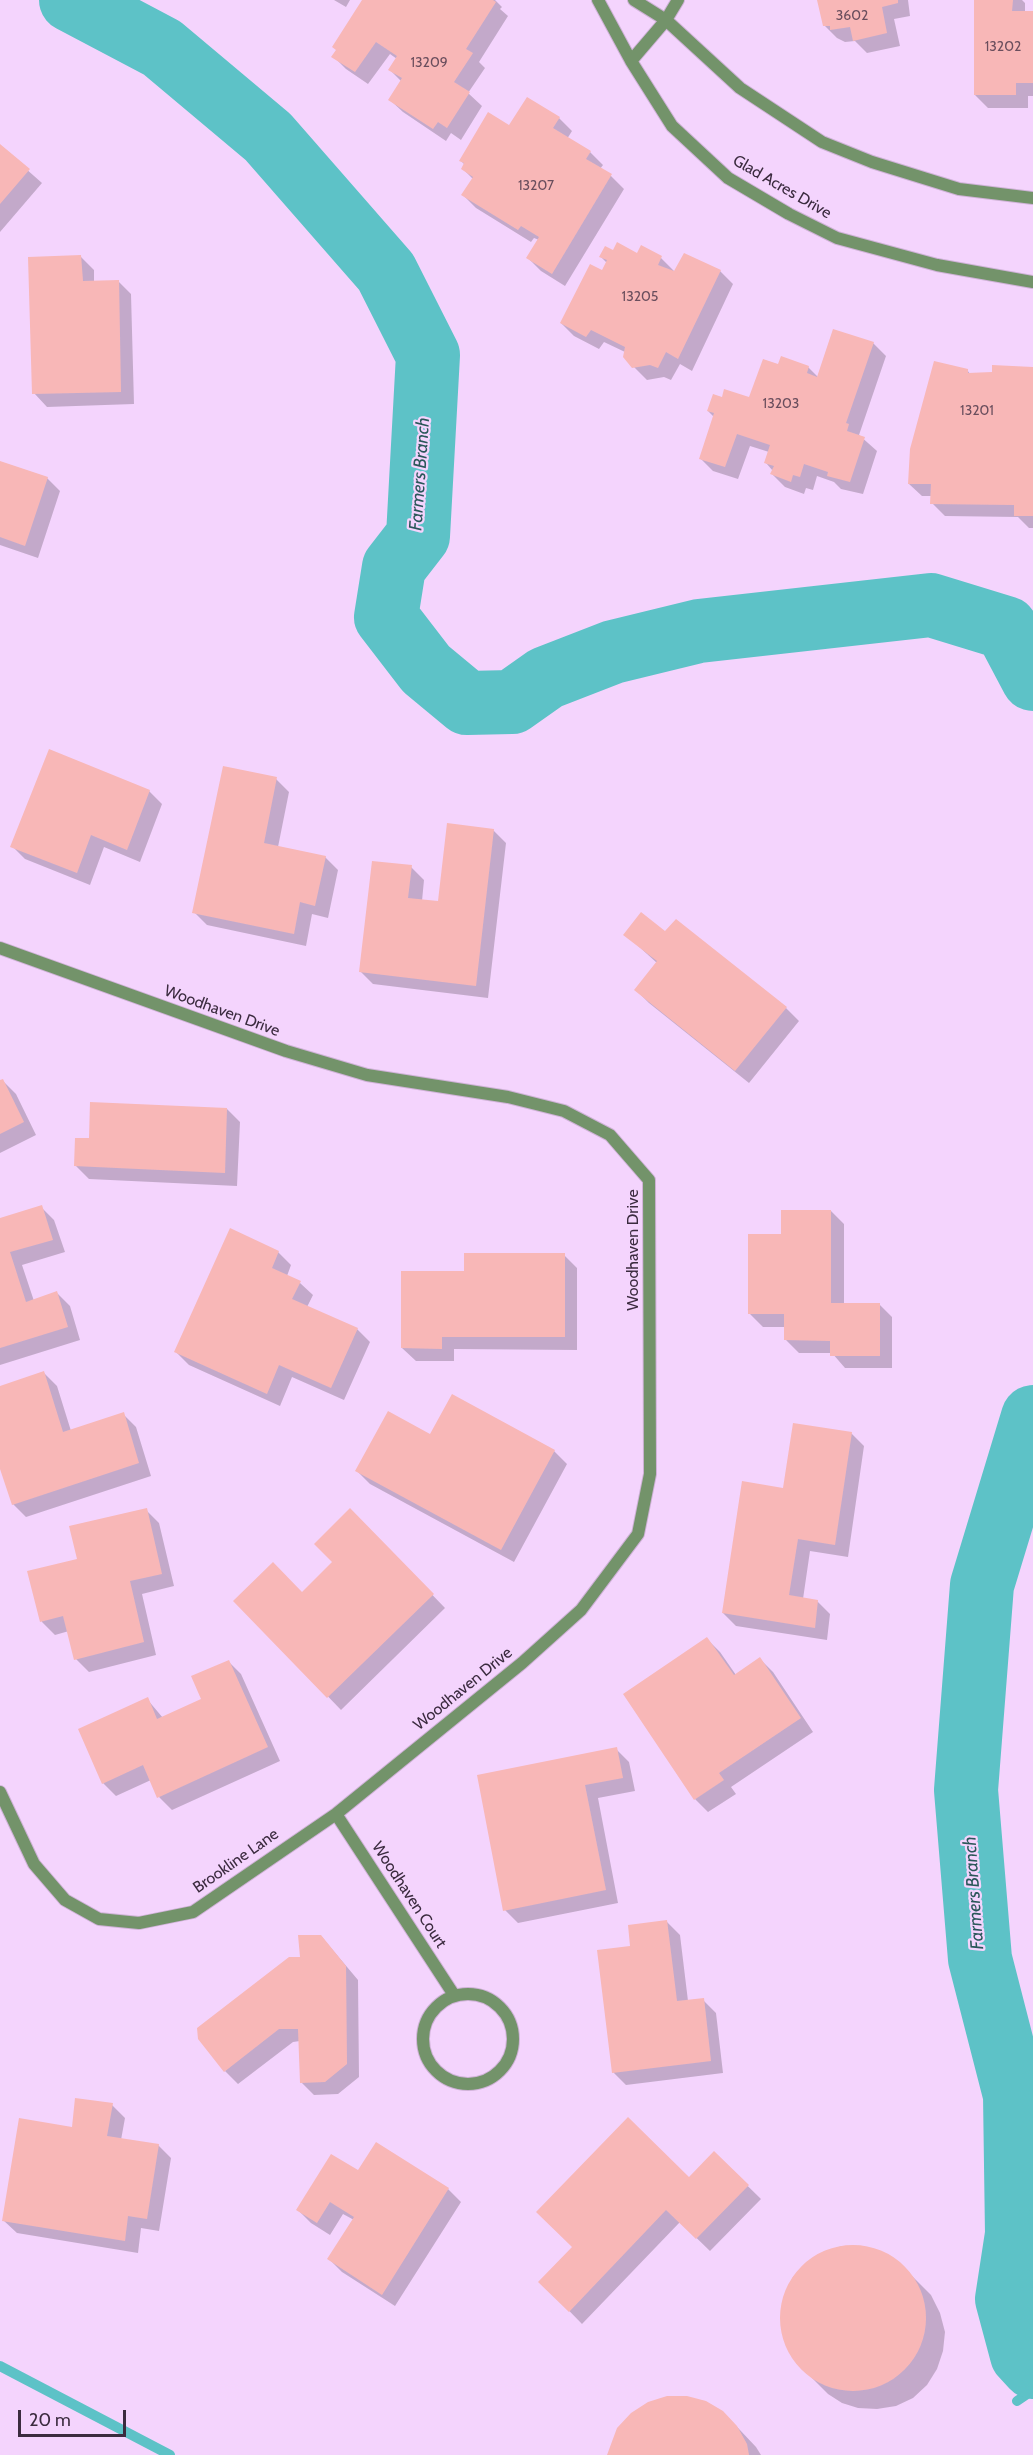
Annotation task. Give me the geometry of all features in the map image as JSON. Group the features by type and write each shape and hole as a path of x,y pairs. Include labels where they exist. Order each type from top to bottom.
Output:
{"street":[{"name":"Glad Acres Drive","path":"598,0 631,61 672,126 728,178 789,214 837,238 938,265 1033,282"},
{"path":"634,0 666,20 740,88 822,142 872,162 959,189 1033,198"},
{"path":"631,61 666,20 678,0"},
{"name":"Woodhaven Drive","path":"0,948 286,1052 367,1075 508,1097 564,1111 610,1135 649,1180 650,1474 639,1534 581,1610 522,1663 336,1814"},
{"name":"Brookline Lane","path":"0,1792 34,1864 65,1899 99,1919 139,1923 193,1912 336,1814"},
{"name":"Woodhaven Court","path":"336,1814 454,1995"},
{"path":"454,1995 484,1996 497,2003 507,2014 513,2028 514,2043 501,2071 489,2079 474,2084 459,2084 446,2078 430,2062 423,2041 424,2027 430,2013 441,2002 454,1995"}],"building":[{"path":"362,0 493,0 496,2 466,49 473,53 454,82 470,92 447,128 438,122 433,129 388,100 402,78 388,70 397,56 376,42 355,72 331,57 336,50 332,47"},
{"path":"817,0 898,0 898,3 882,7 887,33 853,41 850,27 830,30 830,26 823,26"},
{"path":"974,0 1013,0 1012,11 1033,11 1033,83 1016,83 1016,95 974,95"},
{"path":"527,97 560,117 553,128 591,151 586,159 612,174 552,274 526,258 539,237 521,226 518,230 461,195 473,177 461,169 464,163 459,161 488,112 509,125"},
{"path":"0,144 30,169 0,204"},
{"path":"617,242 637,253 641,245 662,256 658,265 674,271 684,253 721,270 678,359 666,352 658,368 650,365 632,368 623,357 625,347 591,330 586,337 560,323 590,264 602,270 607,260 599,257 605,246 613,250"},
{"path":"81,255 83,281 119,280 121,392 32,394 28,257"},
{"path":"833,329 874,342 846,423 849,424 847,431 865,437 850,482 827,476 828,472 804,464 800,477 793,475 791,482 770,474 774,466 764,463 770,445 737,434 725,467 699,459 714,413 707,411 713,394 722,397 724,389 749,397 763,359 778,364 781,356 809,366 807,373 817,377"},
{"path":"934,361 968,369 968,373 992,372 992,365 1033,367 1033,516 1014,516 1014,505 930,504 931,484 908,484 910,449"},
{"path":"0,461 48,477 25,546 0,537"},
{"path":"49,749 150,790 127,850 91,835 77,873 10,847"},
{"path":"223,766 277,777 264,843 326,856 315,906 300,902 294,934 192,913"},
{"path":"447,823 494,829 476,986 359,972 372,861 412,865 408,898 438,901"},
{"path":"641,912 665,931 676,919 787,1007 735,1071 634,990 657,961 623,935"},
{"path":"3,1079 24,1122 0,1134 0,1080"},
{"path":"90,1102 227,1108 225,1173 74,1166 75,1138 89,1138"},
{"path":"42,1205 53,1240 10,1252 26,1302 57,1291 68,1327 0,1348 0,1218"},
{"path":"781,1210 831,1210 831,1303 880,1303 880,1356 830,1356 830,1341 784,1340 784,1314 748,1314 748,1234 781,1234"},
{"path":"230,1228 279,1251 272,1268 301,1281 292,1299 358,1328 331,1388 279,1365 267,1394 174,1352"},
{"path":"464,1253 565,1253 565,1337 442,1337 442,1349 401,1348 401,1271 464,1271"},
{"path":"44,1371 63,1432 124,1412 139,1463 12,1505 0,1469 0,1386"},
{"path":"452,1394 555,1450 501,1550 355,1471 388,1411 430,1434"},
{"path":"793,1423 852,1432 835,1545 798,1539 789,1595 818,1600 815,1628 722,1613 742,1481 783,1488"},
{"path":"147,1508 162,1574 130,1581 144,1642 74,1660 63,1616 40,1622 27,1571 77,1559 69,1526"},
{"path":"350,1508 434,1594 327,1698 233,1601 273,1562 302,1592 332,1562 314,1544"},
{"path":"707,1637 734,1675 760,1657 801,1718 719,1773 724,1780 694,1800 623,1694"},
{"path":"229,1660 268,1747 157,1798 143,1765 102,1784 78,1729 148,1697 157,1719 201,1699 191,1676"},
{"path":"617,1747 623,1778 585,1785 606,1890 503,1911 477,1775"},
{"path":"667,1920 677,2001 704,1998 711,2061 612,2073 597,1950 630,1946 628,1925"},
{"path":"298,1935 321,1935 346,1966 347,2064 325,2082 300,2083 298,2029 279,2029 224,2072 198,2039 197,2028 289,1957 300,1957"},
{"path":"75,2098 113,2103 107,2136 159,2144 147,2219 128,2216 125,2241 2,2221 19,2118 72,2127"},
{"path":"628,2117 689,2177 714,2151 749,2185 696,2239 666,2210 569,2312 538,2282 572,2247 536,2212"},
{"path":"376,2142 449,2188 382,2295 327,2259 354,2217 330,2202 317,2223 296,2210 331,2154 358,2170"},
{"path":"853,2245 881,2251 905,2266 920,2290 926,2318 920,2346 905,2370 881,2385 853,2391 825,2385 801,2370 786,2346 780,2318 786,2290 801,2266 825,2251"},
{"path":"667,2396 687,2396 706,2401 723,2411 737,2426 747,2444 749,2455 607,2455 617,2428 631,2413 648,2402"}],"waterway":[{"name":"Farmers Branch","path":"71,0 162,48 268,137 386,272 428,355 418,536 394,567 386,617 426,669 467,703 512,702 546,678 613,652 699,631 931,605 1006,628 1033,679"},
{"name":"Farmers Branch","path":"1033,1417 982,1585 966,1790 980,1959 1015,2095 1017,2234 1007,2299 1022,2355 1033,2367"},
{"path":"0,2366 170,2455"},
{"path":"1017,2401 1033,2390"}]}
